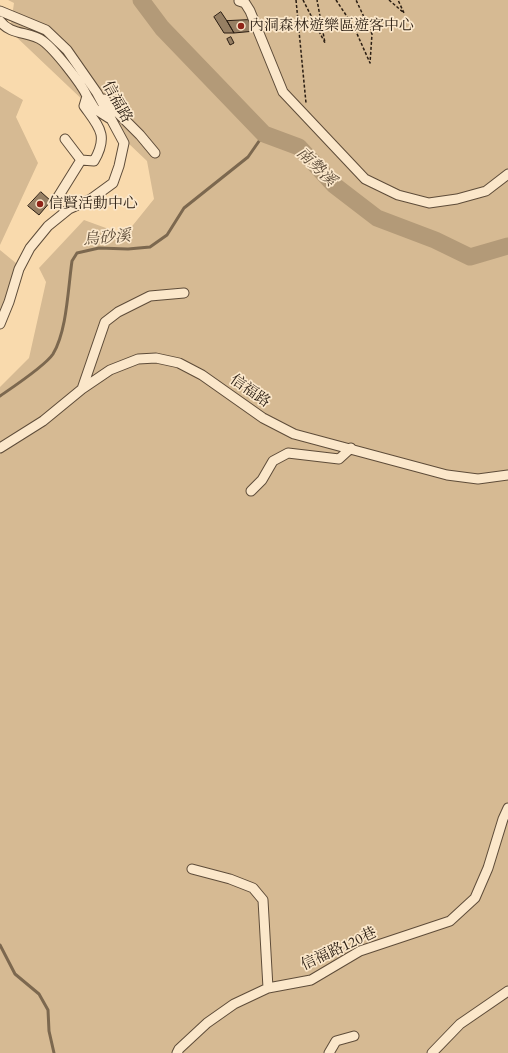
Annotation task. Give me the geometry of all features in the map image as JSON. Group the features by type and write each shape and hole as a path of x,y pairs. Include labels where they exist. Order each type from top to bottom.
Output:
{"street":[{"path":"239,1 245,4 250,11 283,92 365,179 398,195 429,203 457,199 486,191 508,174"},
{"name":"信福路","path":"0,11 46,30 67,50 97,93 124,143 113,184 91,199 69,209 48,226 30,248 19,270 0,324"},
{"path":"0,21 4,28 43,40 81,84 96,109 110,118"},
{"path":"97,93 140,135 155,153"},
{"path":"64,139 80,160 94,161 100,150 101,130 84,106 87,96"},
{"path":"58,197 80,160"},
{"path":"82,389 105,322 118,312 150,296 184,293"},
{"name":"信福路","path":"0,448 43,421 82,389 110,370 138,359 156,358 179,363 202,375 263,418 288,431 317,441 351,448 446,475 478,479 508,475"},
{"path":"251,492 262,480 274,461 288,453 340,460 351,448"},
{"name":"信福路120巷","path":"177,1053 179,1049 213,1019 234,1004 268,988 311,980 360,951 450,921 475,898 488,868 503,819 508,808"},
{"path":"192,869 253,888 263,900 268,988"},
{"path":"432,1053 460,1024 508,991"},
{"path":"329,1053 336,1042 354,1036"}],"path":[{"path":"296,0 307,117"},
{"path":"303,0 325,42 317,0"},
{"path":"336,0 354,27 370,63 372,34 356,0"},
{"path":"389,0 404,13 398,0"}],"shaded area":[{"path":"8,0 508,0 508,1053 0,1053 0,387 29,358 46,282 39,268 84,220 125,235 154,199 147,161 10,31 14,3"},
{"path":"0,86 23,100 16,117 38,163 0,245"},
{"path":"0,250 22,268 0,320"}],"building":[{"path":"221,12 234,33 224,33 214,17"},
{"name":"內洞森林遊樂區遊客中心","path":"249,20 255,31 234,33 227,21"},
{"path":"231,37 234,43 230,45 227,39"},
{"name":"信賢活動中心","path":"41,192 51,201 39,215 28,206"}],"waterway":[{"name":"南勢溪","path":"141,0 162,28 264,134 299,147 334,185 377,218 435,240 470,257 508,246"},
{"name":"烏砂溪","path":"0,396 49,359 58,345 64,322 72,261 77,253 99,248 128,249 150,247 167,235 184,208 248,157 264,134"},
{"path":"0,945 15,974 39,994 48,1010 49,1031 54,1053"}],"place":[{"name":"內洞森林遊樂區遊客中心","path":"241,26"},
{"name":"信賢活動中心","path":"40,204"}]}
